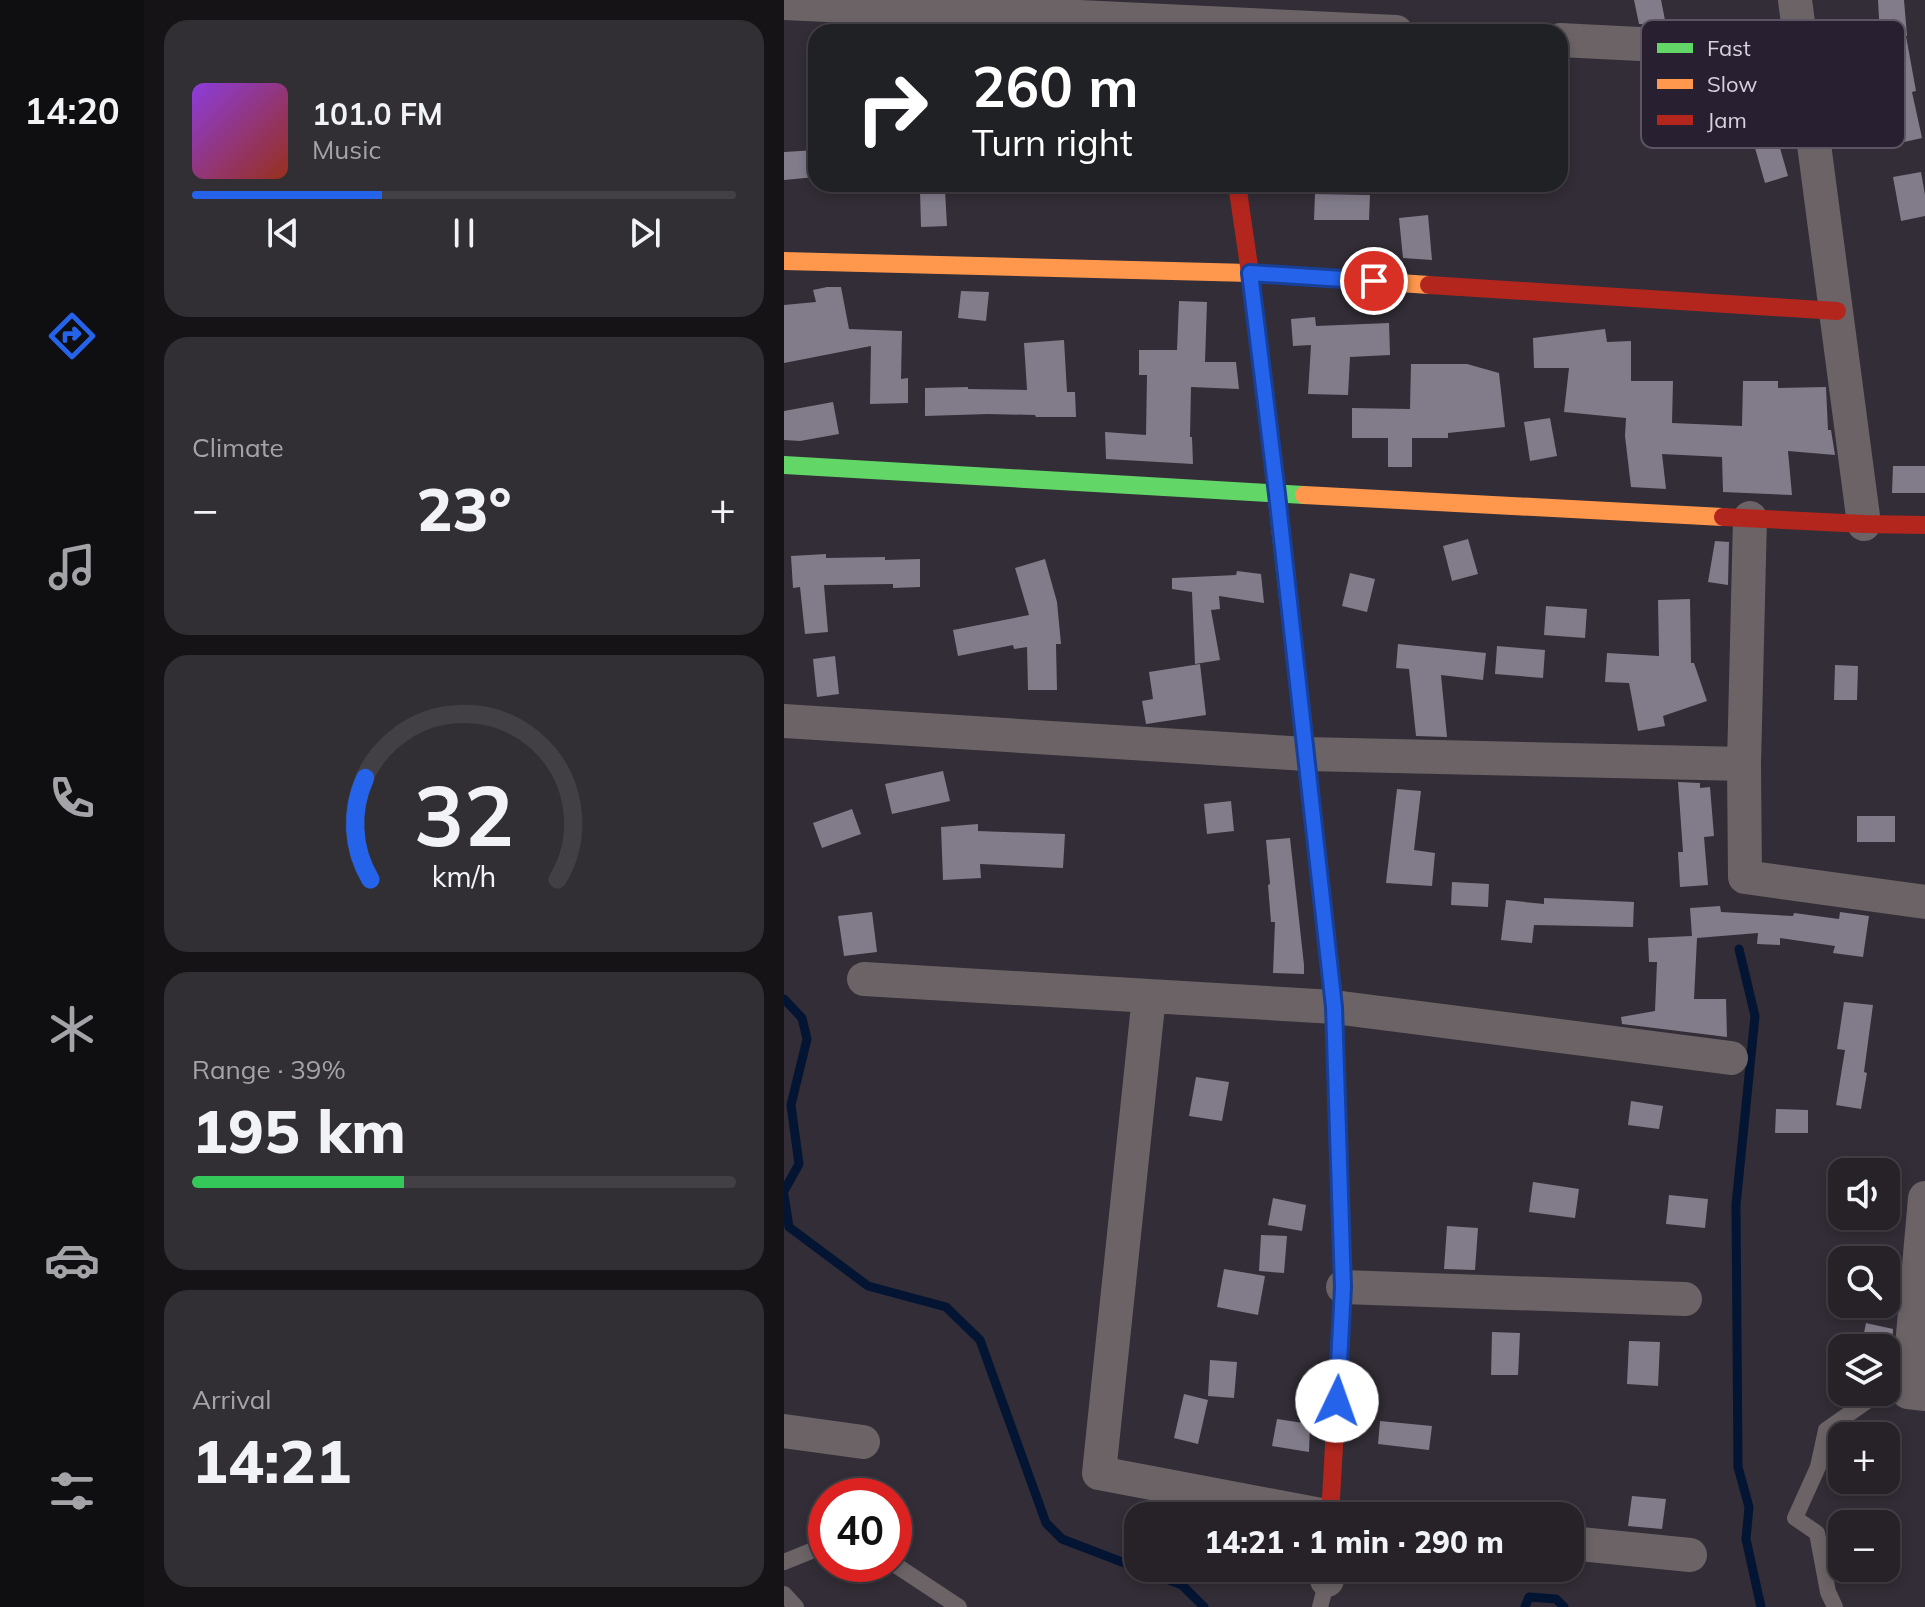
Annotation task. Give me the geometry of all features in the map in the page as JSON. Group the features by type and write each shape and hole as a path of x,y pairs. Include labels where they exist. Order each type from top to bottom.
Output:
{"street":[{"path":"1795,0 1798,20"},
{"path":"784,3 1213,18 1291,24"},
{"path":"1568,40 1641,44"},
{"path":"1815,148 1864,524"},
{"path":"1238,192 1277,494 1334,1007 1343,1287 1329,1502"},
{"path":"784,261 1250,273 1837,311"},
{"path":"784,465 1277,494 1925,525"},
{"path":"1750,518 1744,764 1745,877 1925,902"},
{"path":"784,721 1306,754 1744,764"},
{"path":"864,979 1334,1007 1731,1058"},
{"path":"1149,996 1099,1473 1253,1502"},
{"path":"1917,1393 1925,1198"},
{"path":"1343,1287 1685,1299"},
{"path":"784,1431 863,1442"},
{"path":"1584,1544 1690,1555"}],"lane":[{"path":"1835,1607 1828,1592 1817,1533 1795,1518 1818,1467 1826,1430 1873,1397 1917,1393"},
{"path":"784,1562 808,1552"},
{"path":"912,1576 959,1607"},
{"path":"784,1594 796,1607"}],"building":[{"path":"1634,0 1661,0 1665,20 1641,20 1639,24"},
{"path":"1878,0 1904,0 1906,36 1916,91 1912,92 1922,138 1905,142 1905,20 1879,20"},
{"path":"1755,148 1780,148 1788,176 1765,183"},
{"path":"808,150 808,178 784,180 784,152"},
{"path":"1921,172 1925,216 1901,221 1893,177"},
{"path":"920,192 945,192 947,226 921,227"},
{"path":"1315,194 1370,195 1369,220 1314,220"},
{"path":"1428,215 1432,260 1403,258 1399,218"},
{"path":"841,287 849,329 902,331 901,379 908,378 908,403 870,404 871,346 784,363 784,305 816,302 813,290"},
{"path":"961,291 989,292 986,321 958,318"},
{"path":"1179,301 1207,302 1205,362 1236,362 1239,389 1191,387 1193,464 1106,459 1105,432 1146,435 1147,375 1139,375 1139,350 1177,350"},
{"path":"1315,317 1316,326 1389,323 1390,355 1350,357 1348,395 1308,394 1311,345 1293,346 1291,319"},
{"path":"1605,329 1607,342 1631,341 1631,381 1673,381 1672,423 1742,426 1743,381 1778,381 1778,388 1826,387 1828,430 1831,430 1835,455 1788,451 1792,495 1723,492 1722,457 1662,454 1666,489 1631,487 1626,418 1564,412 1569,368 1534,368 1533,338"},
{"path":"1064,340 1067,392 1075,392 1076,417 988,414 925,416 925,388 1027,390 1024,343"},
{"path":"1411,364 1467,364 1499,373 1505,427 1448,433 1448,438 1412,438 1412,467 1388,467 1388,438 1352,438 1352,408 1410,409"},
{"path":"833,402 839,434 800,441 784,440 784,411"},
{"path":"1550,418 1557,456 1530,461 1524,422"},
{"path":"1893,466 1925,466 1925,493 1892,493"},
{"path":"1468,539 1478,574 1452,581 1443,546"},
{"path":"1715,541 1729,542 1728,585 1708,582"},
{"path":"826,554 826,558 920,559 920,587 893,588 893,584 824,585 828,632 805,634 800,587 793,588 791,556"},
{"path":"1045,559 1057,602 1061,644 1056,644 1057,690 1028,690 1027,647 1014,649 1013,645 958,656 953,630 1029,615 1015,568"},
{"path":"1237,571 1261,574 1264,603 1219,596 1220,609 1211,610 1220,660 1195,664 1192,592 1172,589 1172,578 1236,575"},
{"path":"1350,573 1375,579 1367,612 1342,606"},
{"path":"1690,599 1691,663 1694,663 1707,701 1663,716 1665,726 1638,731 1629,683 1605,682 1607,653 1659,656 1658,600"},
{"path":"1546,606 1587,609 1585,638 1544,635"},
{"path":"1398,644 1486,653 1483,680 1441,675 1447,737 1416,736 1409,669 1396,668"},
{"path":"1497,646 1545,650 1543,678 1495,674"},
{"path":"835,656 839,694 817,697 813,659"},
{"path":"1200,664 1206,715 1146,724 1142,701 1153,699 1149,672"},
{"path":"1835,665 1858,666 1857,700 1834,700"},
{"path":"943,771 950,801 892,814 885,784"},
{"path":"1678,782 1700,783 1700,788 1710,787 1714,836 1704,837 1708,885 1680,887 1678,852 1683,852"},
{"path":"1397,789 1421,791 1414,850 1435,853 1432,886 1386,883"},
{"path":"1231,801 1234,831 1207,834 1204,804"},
{"path":"852,809 861,834 822,848 813,823"},
{"path":"1857,816 1895,816 1895,842 1857,842"},
{"path":"978,824 978,831 1065,834 1063,868 980,864 981,878 943,880 941,827"},
{"path":"1290,838 1304,974 1273,973 1275,922 1271,922 1266,840"},
{"path":"1452,882 1489,884 1488,907 1451,905"},
{"path":"1544,898 1634,902 1633,927 1534,925 1532,943 1501,940 1506,900 1544,904"},
{"path":"1720,906 1721,912 1793,916 1794,913 1839,919 1840,912 1869,916 1863,957 1833,953 1835,946 1780,938 1780,945 1757,944 1758,933 1697,938 1694,999 1726,999 1727,1037 1622,1024 1621,1017 1655,1011 1657,962 1649,962 1648,938 1692,936 1690,908"},
{"path":"872,912 877,952 844,956 838,916"},
{"path":"1844,1002 1873,1005 1861,1109 1836,1105 1845,1050 1837,1049"},
{"path":"1196,1077 1229,1082 1222,1121 1189,1116"},
{"path":"1631,1101 1663,1106 1659,1129 1628,1125"},
{"path":"1776,1109 1808,1110 1808,1133 1775,1133"},
{"path":"1533,1182 1579,1189 1575,1218 1529,1212"},
{"path":"1669,1195 1708,1199 1705,1228 1666,1224"},
{"path":"1273,1198 1306,1205 1302,1231 1268,1225"},
{"path":"1447,1226 1478,1228 1475,1270 1444,1269"},
{"path":"1261,1235 1287,1236 1284,1273 1259,1271"},
{"path":"1224,1269 1265,1276 1258,1315 1217,1307"},
{"path":"1866,1323 1893,1329 1893,1334 1864,1334"},
{"path":"1492,1332 1520,1333 1518,1375 1491,1375"},
{"path":"1629,1341 1660,1342 1658,1386 1627,1384"},
{"path":"1210,1360 1237,1362 1234,1398 1208,1396"},
{"path":"1184,1394 1208,1400 1198,1444 1174,1438"},
{"path":"1277,1419 1310,1424 1309,1452 1272,1446"},
{"path":"1380,1421 1432,1426 1429,1450 1378,1444"},
{"path":"1632,1496 1666,1499 1662,1529 1628,1526"}],"waterway":[{"path":"1739,949 1755,1016 1736,1205 1738,1467 1749,1507 1746,1539 1761,1607"},
{"path":"784,999 802,1018 807,1039 791,1105 799,1164 784,1191"},
{"path":"784,1195 789,1227 868,1286 946,1307 980,1340 1046,1523 1062,1539 1182,1585 1204,1607"},
{"path":"1525,1607 1529,1597 1556,1599 1564,1607"}],"traffic: fast":[{"path":"784,465 1304,495"},
{"path":"1275,481 1334,1007 1338,1128"}],"traffic: slow":[{"path":"784,261 1250,273 1429,285"},
{"path":"1304,495 1723,517"}],"traffic: jam":[{"path":"1238,192 1275,481"},
{"path":"1429,285 1837,311"},
{"path":"1723,517 1925,525"},
{"path":"1331,1502 1343,1287 1338,1128"}],"route":[{"path":"1337,1401 1343,1287 1334,1007 1250,273 1374,281"}]}
